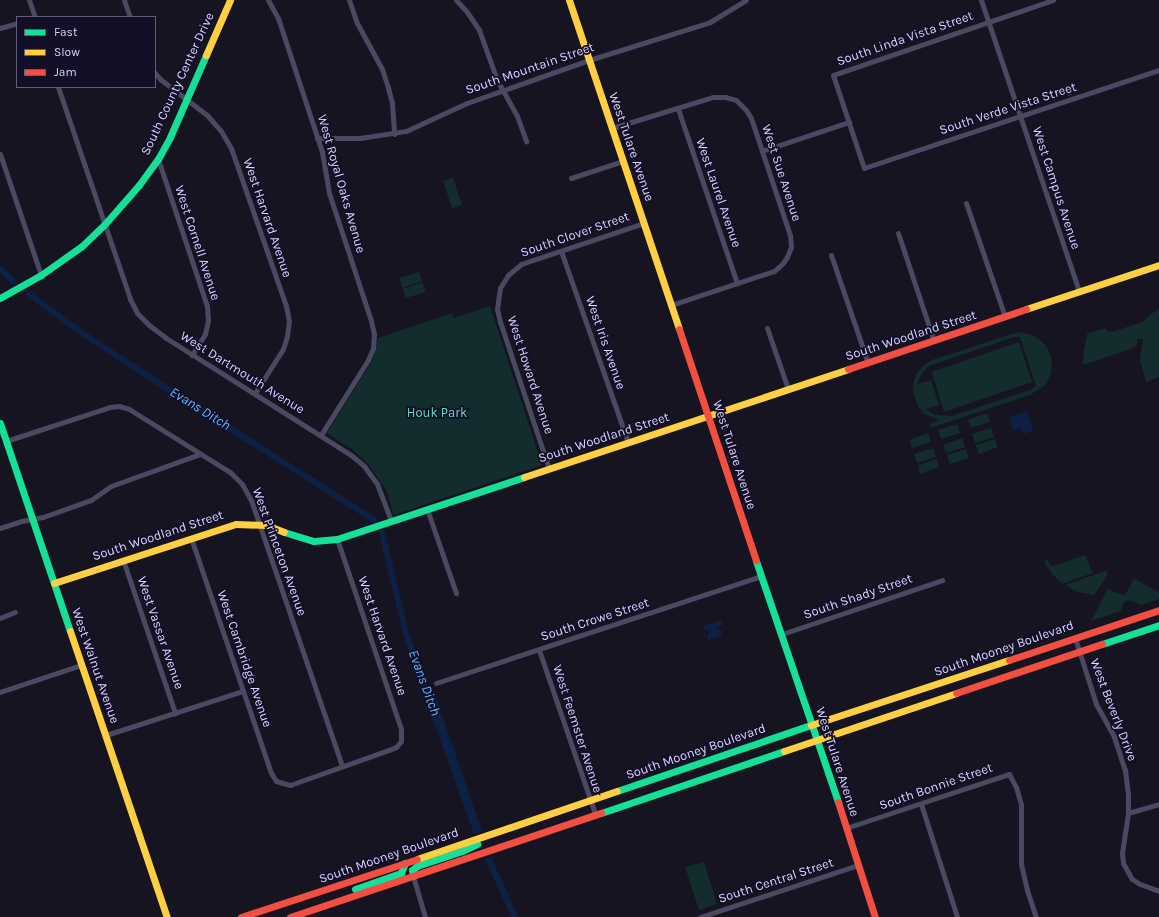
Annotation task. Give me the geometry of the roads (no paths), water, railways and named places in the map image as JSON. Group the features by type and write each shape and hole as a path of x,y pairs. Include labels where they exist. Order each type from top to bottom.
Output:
{"main road":[{"name":"South County Center Drive","path":"0,298 41,276 82,246 104,225 139,185 158,159 230,0"},
{"name":"West Tulare Avenue","path":"569,0 761,576 818,740 874,917"},
{"name":"South Woodland Street","path":"54,583 232,524 259,524 271,526 303,539 314,541 337,539 1159,265"},
{"name":"West Walnut Avenue","path":"0,422 167,917"},
{"name":"South Mooney Boulevard","path":"241,917 1159,610"},
{"name":"South Mooney Boulevard","path":"290,917 1159,625"},
{"path":"413,876 412,870 417,866 462,851 509,828"},
{"path":"320,907 345,893 401,873 405,863"}],"street":[{"path":"29,0 34,16"},
{"path":"124,0 130,16"},
{"name":"West Royal Oaks Avenue","path":"268,0 278,18 322,152 329,193 374,334 373,348 368,360 321,435"},
{"path":"349,0 357,23 382,69 392,103 394,134"},
{"path":"456,0 467,12 479,30 502,91 516,116 526,141"},
{"name":"South Mountain Street","path":"317,138 360,138 394,134 412,128 467,103 589,60 710,22 746,0"},
{"name":"West Campus Avenue","path":"981,0 1079,292"},
{"name":"South Linda Vista Street","path":"849,122 833,75 1053,0"},
{"path":"0,28 16,23"},
{"name":"South Verde Vista Street","path":"849,122 864,168 1159,70"},
{"name":"West Harvard Avenue","path":"156,74 160,80 207,116 221,131 231,148 286,306 289,321 283,349 255,393"},
{"path":"58,88 104,225"},
{"name":"West Sue Avenue","path":"678,109 713,97 725,96 736,100 746,110 751,118 790,235 791,247 784,263 774,271 737,283"},
{"path":"612,128 678,109"},
{"name":"West Laurel Avenue","path":"678,109 737,283"},
{"path":"762,151 849,122"},
{"path":"0,154 41,276"},
{"name":"West Cornell Avenue","path":"158,159 207,306 208,320 205,334 192,355"},
{"path":"571,178 623,161"},
{"path":"966,203 1005,317"},
{"name":"South Clover Street","path":"500,288 508,275 521,264 644,223"},
{"name":"West Dartmouth Avenue","path":"104,225 130,299 137,313 149,326 192,355 255,393 351,455 372,475 382,494 391,521"},
{"path":"898,233 934,341"},
{"name":"West Iris Avenue","path":"561,251 628,442"},
{"path":"831,255 868,363"},
{"path":"671,305 737,283"},
{"name":"West Howard Avenue","path":"500,288 497,309 500,322 549,469"},
{"path":"767,328 788,389"},
{"name":"West Princeton Avenue","path":"6,441 110,407 119,406 129,409 230,472 242,484 251,500 342,766"},
{"path":"0,528 22,521 33,520 91,500 110,486 200,454"},
{"path":"427,509 456,594"},
{"name":"West Cambridge Avenue","path":"191,538 271,773 276,781 290,785 342,766"},
{"name":"West Harvard Avenue","path":"337,539 401,729 401,741 396,747 342,766"},
{"name":"West Vassar Avenue","path":"123,560 176,713"},
{"name":"South Crowe Street","path":"436,684 761,576"},
{"name":"South Shady Street","path":"782,634 942,580"},
{"path":"0,618 15,612"},
{"name":"West Beverly Drive","path":"1075,638 1096,704 1119,750 1125,770 1128,795 1128,814 1122,853 1126,870 1132,879 1140,884 1159,891"},
{"name":"West Feemster Avenue","path":"539,650 595,814"},
{"path":"0,692 81,665"},
{"path":"106,735 243,691"},
{"name":"South Bonnie Street","path":"846,828 1009,774 1016,787 1021,804 1021,864 1027,890 1036,917"},
{"path":"921,804 957,917"},
{"path":"1128,814 1159,804"},
{"name":"South Central Street","path":"700,917 858,865"},
{"path":"413,876 425,917"}],"water":[{"path":"1027,411 1033,431 1023,434 1020,428 1013,431 1009,417"},
{"path":"721,620 723,625 715,628 721,631 722,635 708,640 707,637 710,630 705,631 703,626"},
{"path":"434,692 482,831 474,834 424,695"},
{"path":"491,857 518,917 511,917 485,859"}],"waterway":[{"name":"Evans Ditch","path":"0,269 13,281"},
{"name":"Evans Ditch","path":"29,294 79,331 149,377 374,520"},
{"name":"Evans Ditch","path":"382,533 406,634 430,701"}],"park label":[{"name":"Houk Park","path":"437,413"}]}
